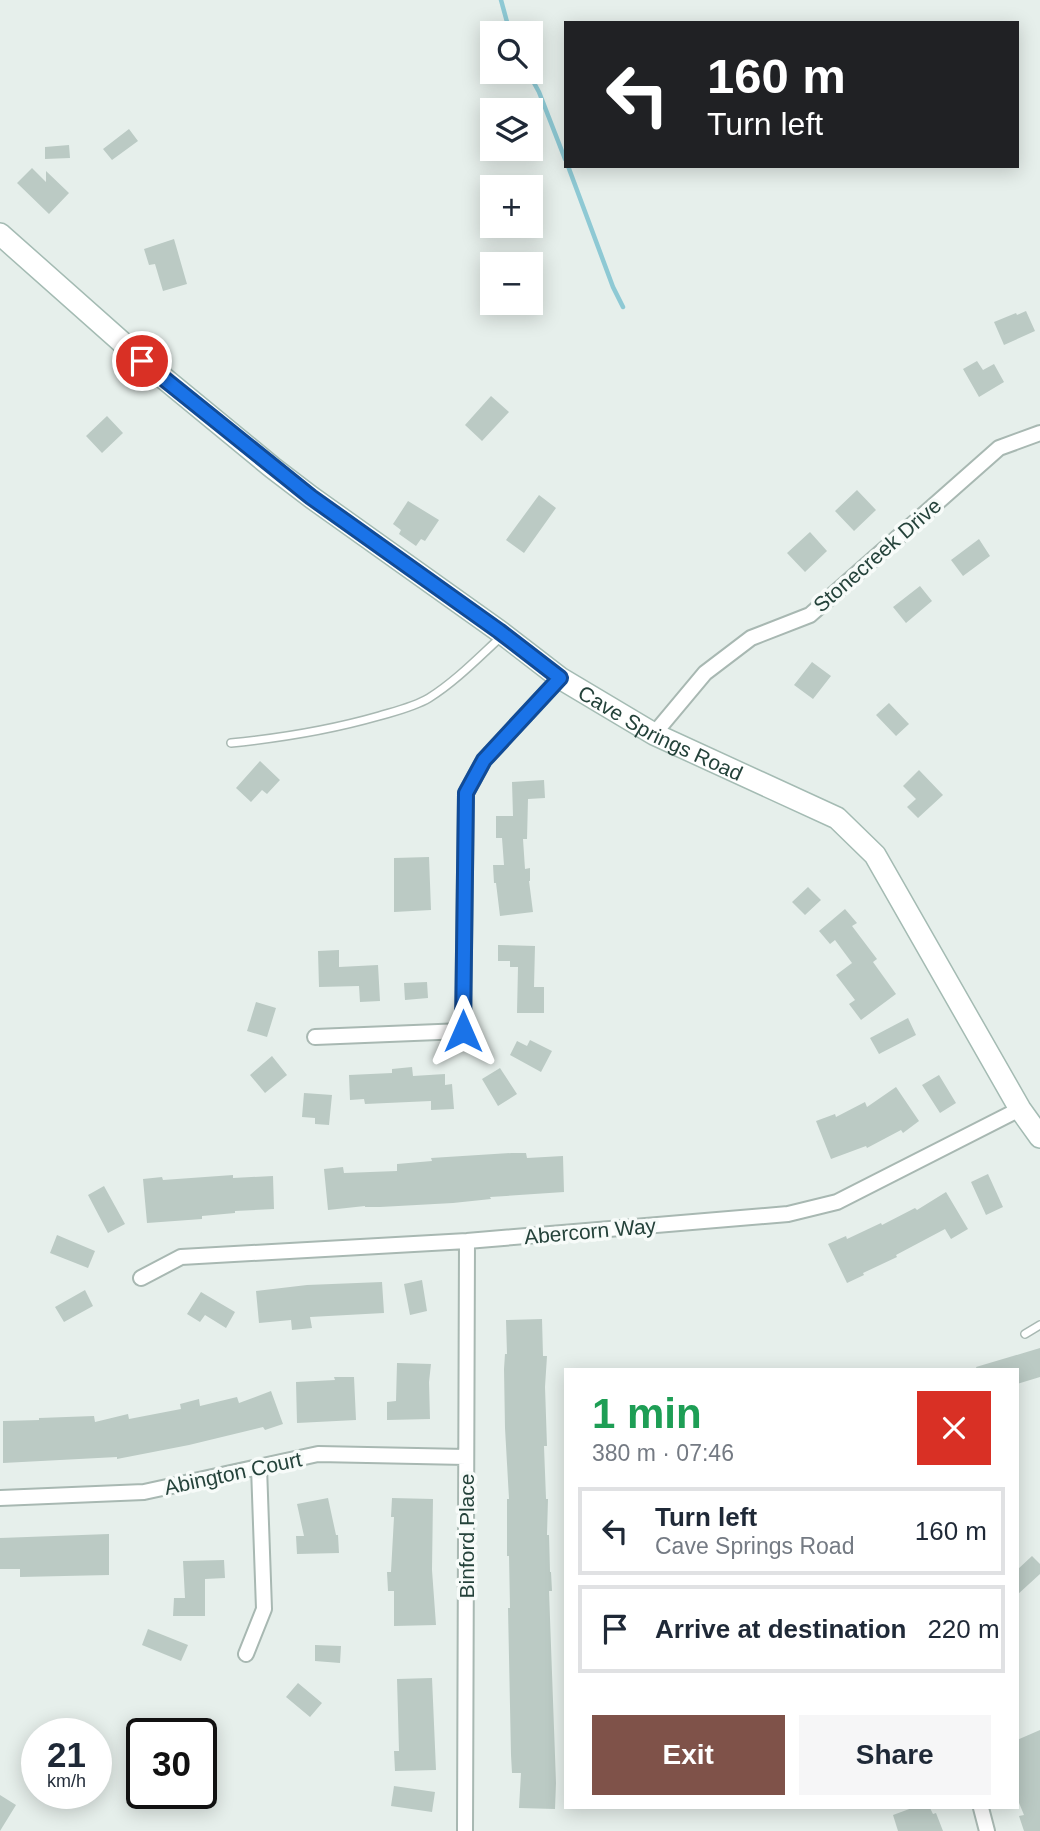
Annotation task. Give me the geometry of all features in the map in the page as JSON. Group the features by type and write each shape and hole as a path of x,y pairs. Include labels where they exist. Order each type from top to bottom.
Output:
{"street":[{"name":"Cave Springs Road","path":"0,234 142,361 273,468 560,678 654,734 837,818 875,855 1020,1109 1040,1137"},
{"name":"Stonecreek Drive","path":"654,734 705,673 751,638 810,615 999,448 1040,433"},
{"path":"316,1037 463,1031 466,793 484,760 560,678"},
{"name":"Abercorn Way","path":"141,1278 181,1257 467,1241 789,1214 837,1202 1020,1109"},
{"name":"Binford Place","path":"465,1831 467,1241"},
{"name":"Abington Court","path":"0,1498 144,1492 318,1454 466,1457"},
{"path":"246,1654 264,1609 259,1467"},
{"path":"982,1809 987,1831"}],"lane":[{"path":"231,743 347,725 403,710 427,699 455,679 503,635"},
{"path":"1026,1334 1040,1325"}],"building":[{"path":"129,129 138,141 112,160 103,149"},
{"path":"69,145 70,158 45,159 45,147"},
{"path":"32,168 46,182 46,171 69,193 49,214 17,183"},
{"path":"174,239 187,284 163,291 155,264 149,265 144,249"},
{"path":"1026,311 1035,331 1004,345 994,322"},
{"path":"977,361 983,370 994,364 1004,382 979,397 963,369"},
{"path":"491,396 509,412 482,441 465,425"},
{"path":"107,416 123,433 102,453 86,436"},
{"path":"857,490 876,510 854,531 835,511"},
{"path":"539,495 556,508 524,553 506,540"},
{"path":"408,501 439,520 425,541 421,539 416,546 399,534 401,530 393,524"},
{"path":"810,532 827,551 805,572 787,553"},
{"path":"979,539 990,556 963,576 951,560"},
{"path":"920,586 932,601 906,623 893,607"},
{"path":"812,662 831,676 813,699 794,685"},
{"path":"889,703 909,724 896,736 876,715"},
{"path":"260,761 280,780 267,794 262,790 251,802 236,788"},
{"path":"919,770 943,795 918,818 907,807 916,799 903,786"},
{"path":"544,780 545,798 528,799 527,839 523,839 525,869 530,868 533,912 500,916 493,865 504,865 502,838 496,838 496,816 513,816 512,782"},
{"path":"429,857 431,910 394,912 394,858"},
{"path":"808,887 821,900 805,915 792,902"},
{"path":"845,909 857,923 852,926 877,959 873,962 896,994 861,1020 849,1004 855,1000 836,975 852,963 835,940 830,944 819,931"},
{"path":"498,945 535,946 534,987 544,987 544,1013 517,1013 518,967 510,967 510,961 498,961"},
{"path":"339,950 339,967 378,965 380,1001 360,1002 359,986 319,987 318,951"},
{"path":"427,982 428,998 405,1000 404,983"},
{"path":"256,1002 276,1008 267,1037 247,1031"},
{"path":"908,1018 916,1035 879,1054 870,1038"},
{"path":"530,1040 552,1051 541,1072 510,1055 517,1041 527,1046"},
{"path":"272,1056 287,1075 265,1093 250,1075"},
{"path":"412,1067 413,1076 445,1074 445,1085 452,1084 454,1109 431,1110 431,1101 365,1104 364,1099 350,1100 349,1075 392,1073 392,1069"},
{"path":"500,1068 517,1094 498,1106 482,1079"},
{"path":"939,1075 956,1103 940,1113 922,1085"},
{"path":"896,1087 919,1121 903,1133 901,1130 867,1148 866,1146 831,1159 816,1121 835,1114 836,1117 865,1102 867,1107"},
{"path":"304,1093 332,1095 329,1125 315,1124 315,1118 302,1117"},
{"path":"526,1153 527,1158 563,1156 564,1192 490,1197 491,1199 453,1203 328,1210 324,1169 343,1167 344,1173 397,1171 397,1164 432,1161 431,1158"},
{"path":"988,1174 1003,1207 986,1215 971,1182"},
{"path":"233,1175 233,1178 273,1176 274,1209 235,1211 202,1216 202,1219 147,1223 143,1179"},
{"path":"104,1186 125,1224 108,1233 88,1195"},
{"path":"946,1192 968,1229 951,1239 945,1229 847,1283 828,1244 846,1236 847,1239 881,1223 882,1225 915,1208 917,1210"},
{"path":"57,1235 95,1251 88,1268 50,1253"},
{"path":"422,1280 427,1311 410,1315 404,1284"},
{"path":"382,1282 384,1313 310,1317 312,1328 292,1330 291,1320 259,1323 256,1291 307,1285"},
{"path":"85,1290 93,1306 64,1322 55,1307"},
{"path":"201,1292 235,1312 226,1328 205,1315 200,1322 187,1314"},
{"path":"542,1319 543,1356 547,1356 547,1446 544,1446 552,1591 549,1591 555,1809 519,1808 521,1773 512,1773 511,1755 507,1556 509,1499 504,1369 507,1354 506,1320"},
{"path":"1040,1348 1040,1377 1019,1383 1019,1368 976,1367"},
{"path":"397,1363 431,1364 430,1419 387,1420 387,1402 396,1401"},
{"path":"334,1377 354,1377 356,1420 297,1423 296,1382 335,1380"},
{"path":"271,1391 283,1424 265,1430 263,1427 117,1459 3,1463 3,1421 94,1416 95,1422 128,1414 129,1419 181,1409 180,1404 199,1399 200,1406 237,1397 239,1403"},
{"path":"328,1498 338,1535 339,1553 297,1554 296,1536 304,1536 297,1504"},
{"path":"392,1498 433,1499 432,1570 436,1625 394,1626 394,1591 388,1591 387,1572 391,1572 394,1517 391,1517"},
{"path":"109,1534 109,1575 20,1577 20,1569 0,1569 0,1538"},
{"path":"1032,1556 1040,1564 1040,1574 1019,1593 1019,1568"},
{"path":"224,1560 225,1578 205,1579 205,1616 173,1616 174,1598 185,1598 183,1561"},
{"path":"148,1629 188,1645 181,1661 142,1645"},
{"path":"315,1645 341,1646 340,1663 315,1661"},
{"path":"432,1678 436,1770 395,1771 394,1751 399,1751 397,1679"},
{"path":"298,1683 322,1703 310,1717 286,1697"},
{"path":"1040,1730 1040,1831 1024,1831 1019,1816 1024,1815 1019,1803 1019,1739"},
{"path":"394,1786 435,1792 432,1812 391,1806"},
{"path":"0,1795 16,1805 0,1831"},
{"path":"909,1809 930,1809 933,1814 936,1813 943,1831 898,1831 893,1815"}],"waterway":[{"path":"501,0 507,21"},
{"path":"535,84 564,156"},
{"path":"569,168 623,307"}],"route":[{"path":"142,361 311,497 499,631 560,678 484,760 466,793 463,1031"}]}
